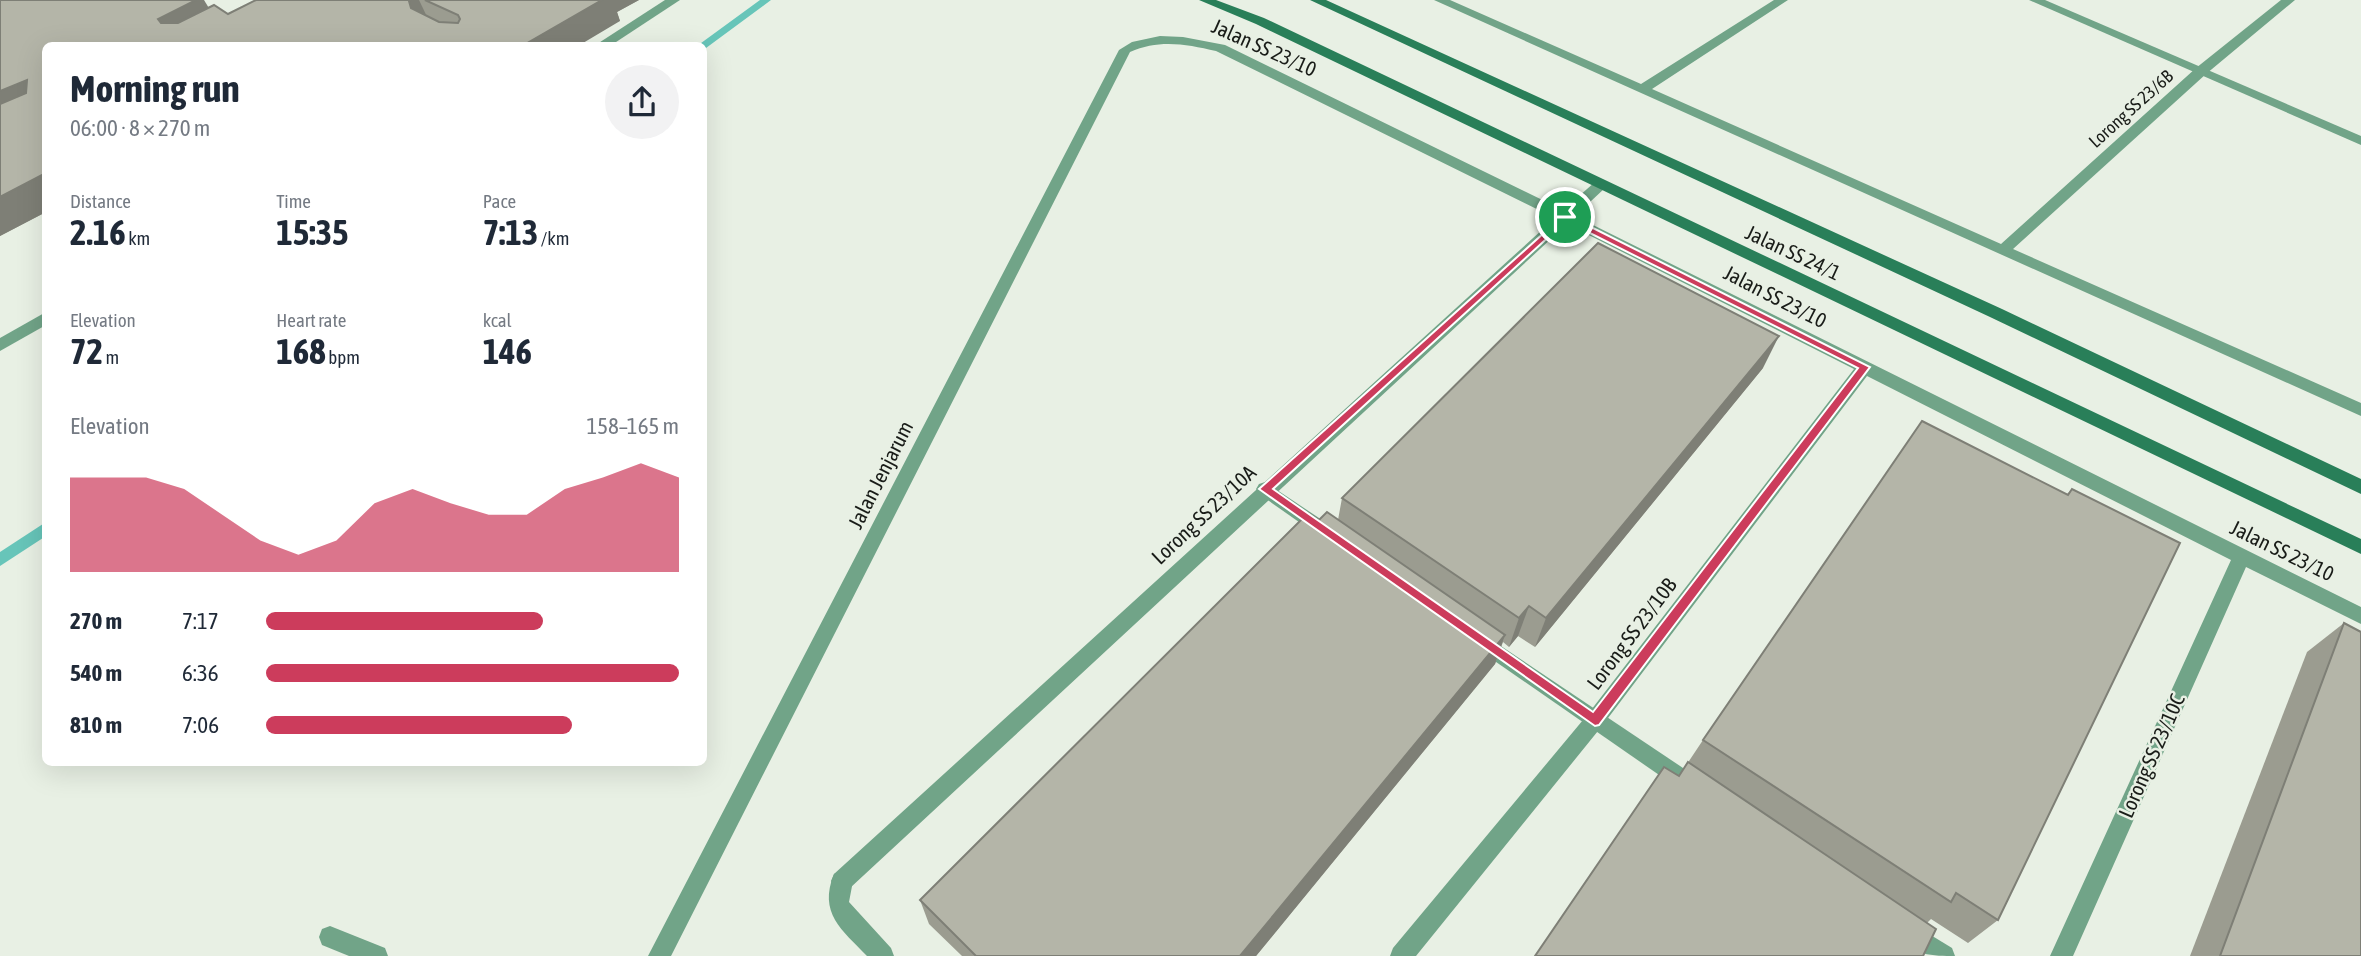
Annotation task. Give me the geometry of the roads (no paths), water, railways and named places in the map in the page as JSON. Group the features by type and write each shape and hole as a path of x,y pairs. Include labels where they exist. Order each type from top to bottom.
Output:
{"main road":[{"name":"Jalan SS 24/1","path":"1205,0 1260,21 2361,547"},
{"name":"Jalan SS 24/1","path":"1317,0 1996,313 2361,487"}],"street":[{"path":"606,42 674,0"},
{"path":"1440,0 2361,410"},
{"path":"1641,90 1782,0"},
{"path":"2035,0 2361,141"},
{"name":"Lorong SS 23/6B","path":"2002,251 2202,71 2289,0"},
{"name":"Jalan SS 23/10","path":"1162,37 1220,48 1565,217 2361,616"},
{"name":"Jalan Jenjarum","path":"659,956 1125,50 1141,41 1162,37"},
{"name":"Lorong SS 23/10A","path":"883,956 849,921 838,904 842,881 1265,489 1600,185"},
{"path":"0,345 42,319"},
{"name":"Lorong SS 23/10B","path":"1401,956 1595,720 1865,367"},
{"path":"1265,489 1333,537"},
{"name":"Lorong SS 23/10C","path":"2061,956 2242,556"},
{"path":"1458,625 1696,789"},
{"path":"1899,926 1944,956"},
{"path":"330,937 377,956"}],"waterway":[{"path":"707,42 766,0"},
{"path":"0,560 42,531"}]}
